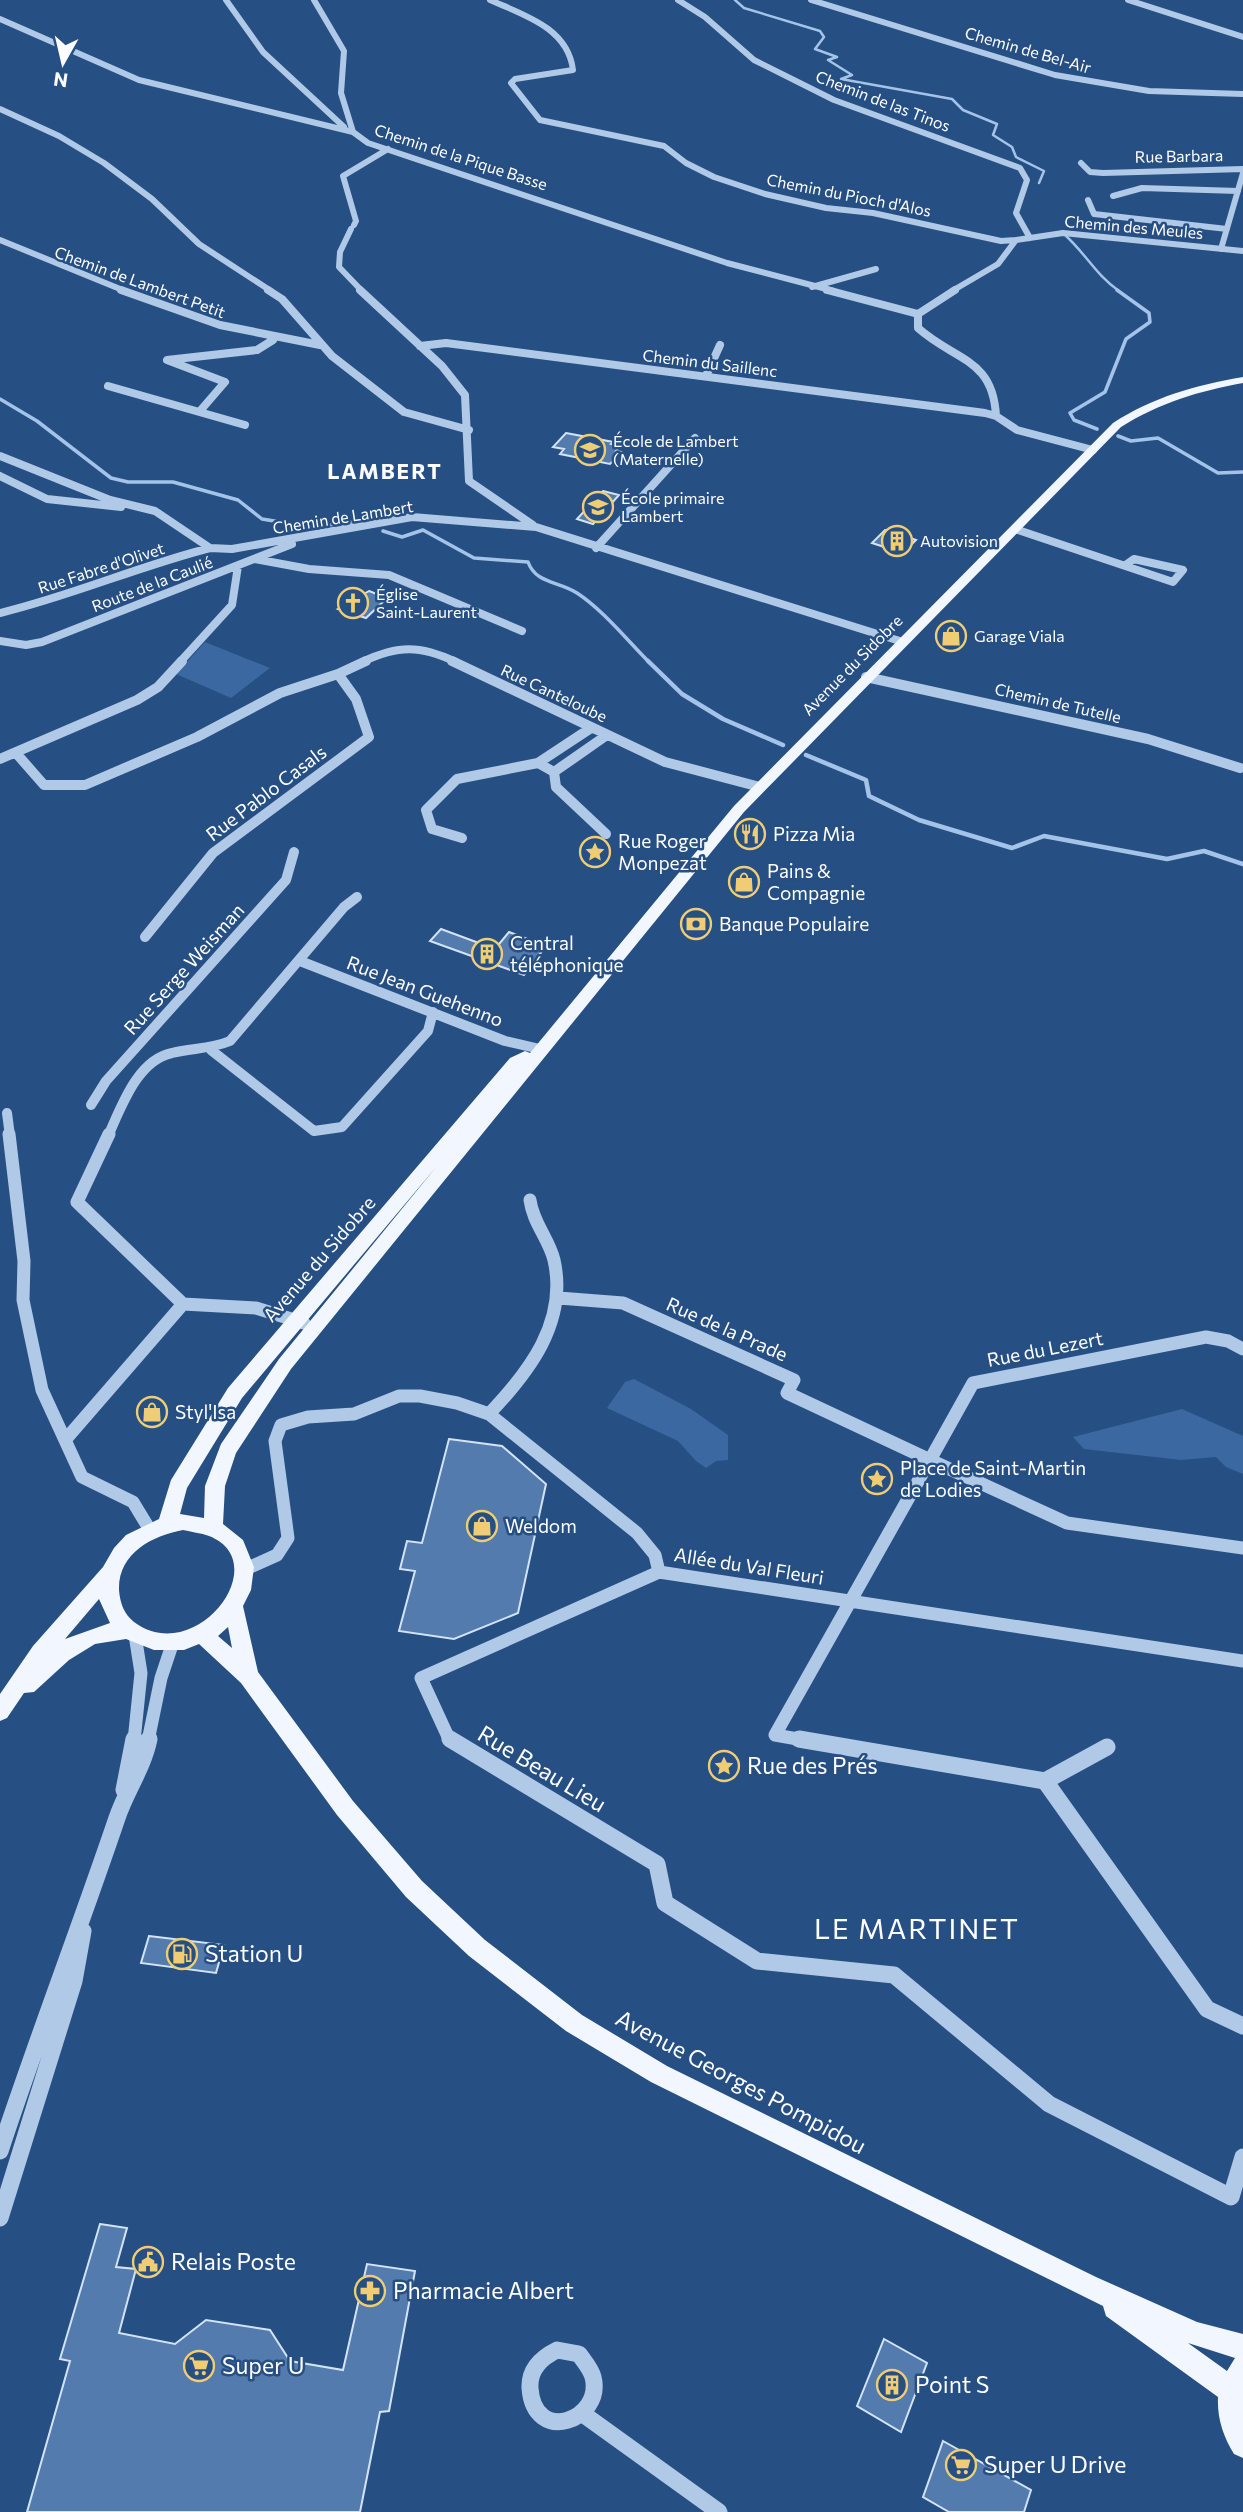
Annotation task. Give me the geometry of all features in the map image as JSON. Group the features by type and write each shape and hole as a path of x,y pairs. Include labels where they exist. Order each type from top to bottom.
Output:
{"main road":[{"name":"Avenue du Sidobre","path":"213,1527 215,1486 228,1450 285,1364 495,1109 540,1049 760,787 1117,425 1140,409 1171,396 1243,380"},
{"name":"Avenue du Sidobre","path":"159,1527 198,1450 234,1393 293,1320 516,1062 540,1049"},
{"path":"4,1706 40,1653 110,1573 119,1556 133,1541 159,1527 183,1522 213,1527 229,1537 241,1551 246,1569 244,1589 234,1608 202,1634 173,1642 158,1642 131,1632 116,1619 108,1605 110,1573"},
{"path":"234,1608 248,1676"},
{"path":"4,1706 71,1644 95,1633 131,1632"},
{"path":"202,1634 248,1676"},
{"name":"Avenue Georges Pompidou","path":"248,1676 345,1808 414,1888 477,1948 574,2023 659,2074 1087,2286"},
{"path":"1087,2286 1196,2334 1243,2347"},
{"path":"1087,2286 1237,2379 1231,2413 1243,2445"}],"street":[{"path":"226,0 256,37 263,52 336,122 353,132"},
{"path":"314,0 344,51 341,93 353,132"},
{"name":"Chemin du Pioch d'Alos","path":"490,0 543,26 562,39 574,55 573,70 515,79 511,83 512,88 540,120 664,146 687,163 714,177 765,194 826,208 873,213 1002,241 1016,240"},
{"name":"Chemin de las Tinos","path":"678,0 705,17 754,60 834,100 1020,168 1027,180 1015,201 1014,211 1030,238"},
{"name":"Chemin de Bel-Air","path":"811,0 1055,75 1149,92 1243,94"},
{"path":"1128,0 1243,37"},
{"name":"Chemin de la Pique Basse","path":"0,19 92,56 139,80 353,132 368,143 727,263 918,314"},
{"path":"0,109 59,136 104,163 152,199 199,244 282,299 320,345 404,412 468,430"},
{"path":"388,149 343,176 356,221 340,252 339,267 442,366 465,395 469,481 536,527"},
{"name":"Rue Barbara","path":"1081,163 1090,172 1243,171"},
{"path":"1221,249 1243,171"},
{"path":"1113,196 1142,188 1238,191"},
{"path":"1088,200 1094,214 1227,229"},
{"name":"Chemin des Meules","path":"1016,240 1063,233 1243,251"},
{"name":"Chemin de Lambert Petit","path":"0,240 36,258 214,325 273,340 320,345"},
{"path":"1016,240 1011,252 995,267 931,301 918,314 918,328 932,343 969,360 985,373 994,389 996,416 1017,430 1093,450"},
{"path":"812,287 876,269"},
{"path":"200,411 225,382 167,360 257,350 273,340"},
{"name":"Chemin du Saillenc","path":"420,346 446,342 996,416"},
{"path":"706,376 720,345"},
{"path":"108,386 244,425"},
{"path":"596,548 695,438"},
{"path":"0,456 110,500 155,511 210,548"},
{"path":"0,475 47,499 107,507 139,507"},
{"name":"Chemin de Lambert","path":"210,548 232,549 412,517 536,527 903,642"},
{"path":"1015,529 1127,564 1173,582 1182,570 1134,559 1127,564"},
{"name":"Route de la Caulié","path":"0,641 26,645 42,642 311,535"},
{"name":"Rue Fabre d'Olivet","path":"0,613 41,603 148,564 210,548"},
{"path":"254,559 309,569 390,575 522,631"},
{"path":"0,760 137,700 158,687 232,604 238,566"},
{"name":"Rue Canteloube","path":"16,753 44,785 85,785 197,737 280,693 338,674 388,650 432,651 665,762 760,787"},
{"name":"Rue Pablo Casals","path":"145,937 213,853 369,737 356,699 338,674"},
{"name":"Chemin de Tutelle","path":"866,677 1094,725 1240,768"},
{"path":"462,838 432,829 426,810 440,793 457,779 538,764 591,728"},
{"path":"554,772 607,736"},
{"path":"538,764 554,772"},
{"path":"554,772 556,787 606,834"},
{"name":"Rue Serge Weisman","path":"91,1105 106,1081 286,880 294,852"},
{"path":"314,1326 256,1308 183,1304 77,1202 134,1083 164,1054 211,1050 230,1041 344,907 357,897"},
{"name":"Rue Jean Guehenno","path":"300,961 505,1041 540,1049"},
{"path":"211,1050 314,1131 342,1127 428,1031 433,1012"},
{"path":"147,1037 164,1054"},
{"path":"8,1113 24,1261 23,1300 42,1390 82,1476 133,1502 159,1527"},
{"path":"489,1414 513,1390 547,1342 559,1298 554,1257 531,1217 530,1200"},
{"name":"Rue de la Prade","path":"559,1298 623,1303 794,1380 788,1393 930,1460"},
{"path":"66,1439 183,1304"},
{"name":"Rue du Lezert","path":"930,1460 973,1383 1206,1337 1228,1341 1243,1349"},
{"name":"Allée du Val Fleuri","path":"246,1569 274,1558 285,1550 288,1538 275,1441 281,1425 304,1415 360,1413 401,1396 463,1404 489,1414 637,1533 655,1555 659,1572 1243,1661"},
{"path":"1107,1747 1045,1781 775,1735 930,1460 1067,1522 1243,1548"},
{"name":"Rue Beau Lieu","path":"659,1572 421,1678 450,1742 657,1864 665,1903 757,1961 894,1975 1048,2104 1231,2197 1243,2157"},
{"path":"0,2151 58,1978 88,1907 118,1814 141,1698 140,1663 131,1632"},
{"path":"118,1814 145,1757 161,1678 173,1642"},
{"path":"1045,1781 1207,2009 1243,2026"},
{"path":"0,2218 74,1981 88,1907"},
{"path":"583,2414 719,2512"}],"shaded area":[{"path":"205,642 270,668 231,698 176,674"},
{"path":"634,1379 691,1409 728,1435 728,1460 716,1461 706,1468 678,1441 607,1408 625,1382"},
{"path":"1182,1409 1243,1436 1243,1474 1226,1467 1216,1457 1181,1460 1084,1449 1073,1437"}],"building":[{"name":"École de Lambert (Maternelle)","path":"566,433 613,442 611,444 620,446 616,451 621,452 610,464 560,454 564,449 553,447"},
{"name":"École primaire Lambert","path":"603,491 619,495 593,524 577,519"},
{"name":"Autovision","path":"885,530 916,540 903,553 872,543"},
{"name":"Église Saint-Laurent","path":"369,591 387,598 366,618 338,609"},
{"name":"Central téléphonique","path":"441,929 495,949 509,932 546,946 524,975 430,941"},
{"name":"Weldom","path":"449,1439 502,1446 546,1484 518,1613 454,1639 399,1631 415,1571 400,1569 407,1541 422,1543"},
{"name":"Station U","path":"149,1936 224,1945 216,1973 141,1963"},
{"name":"Super U","path":"100,2224 127,2228 116,2267 136,2269 119,2333 175,2344 206,2320 270,2330 290,2361 343,2370 367,2264 415,2271 389,2411 380,2412 360,2512 27,2512 70,2361 60,2359"},
{"name":"Point S","path":"884,2339 927,2363 901,2432 857,2406"},
{"name":"Super U Drive","path":"943,2441 1031,2490 1024,2512 949,2512 923,2497"}],"waterway":[{"path":"735,0 744,8 820,31 824,37 815,49 837,57 828,60 852,75 841,79 952,99 963,110 997,124 993,135 1012,147 1016,157 1044,171 1039,183"},
{"path":"1065,235 1119,291"},
{"path":"1097,429 1074,420 1070,413 1105,392 1126,339 1150,322 1149,313 1117,290"},
{"path":"0,399 37,421 111,478 128,482 173,482 238,500 262,519 311,527 369,520 373,523"},
{"path":"1118,436 1131,441 1158,438 1218,473 1243,472"},
{"path":"383,531 402,537 423,530 474,558 528,562 542,578 570,589 587,600 648,661"},
{"path":"648,661 682,694 723,719 783,745"},
{"path":"806,755 866,780 869,796 919,820 1012,848 1044,836 1167,859 1204,851 1243,864"}],"place":[{"name":"École de Lambert (Maternelle)","path":"590,450"},
{"name":"École primaire Lambert","path":"598,507"},
{"name":"Autovision","path":"897,541"},
{"name":"Église Saint-Laurent","path":"353,603"},
{"name":"Garage Viala","path":"951,636"},
{"name":"Pizza Mia","path":"750,834"},
{"name":"Rue Roger Monpezat","path":"595,852"},
{"name":"Pains & Compagnie","path":"744,882"},
{"name":"Banque Populaire","path":"696,924"},
{"name":"Central téléphonique","path":"487,954"},
{"name":"Styl'Isa","path":"152,1412"},
{"name":"Place de Saint-Martin de Lodies","path":"877,1479"},
{"name":"Weldom","path":"482,1526"},
{"name":"Rue des Prés","path":"724,1766"},
{"name":"Station U","path":"182,1954"},
{"name":"Relais Poste","path":"148,2262"},
{"name":"Pharmacie Albert","path":"370,2291"},
{"name":"Super U","path":"199,2366"},
{"name":"Point S","path":"892,2385"},
{"name":"Super U Drive","path":"961,2465"}],"district":[{"name":"LAMBERT","path":"385,472"},
{"name":"LE MARTINET","path":"917,1929"}]}
